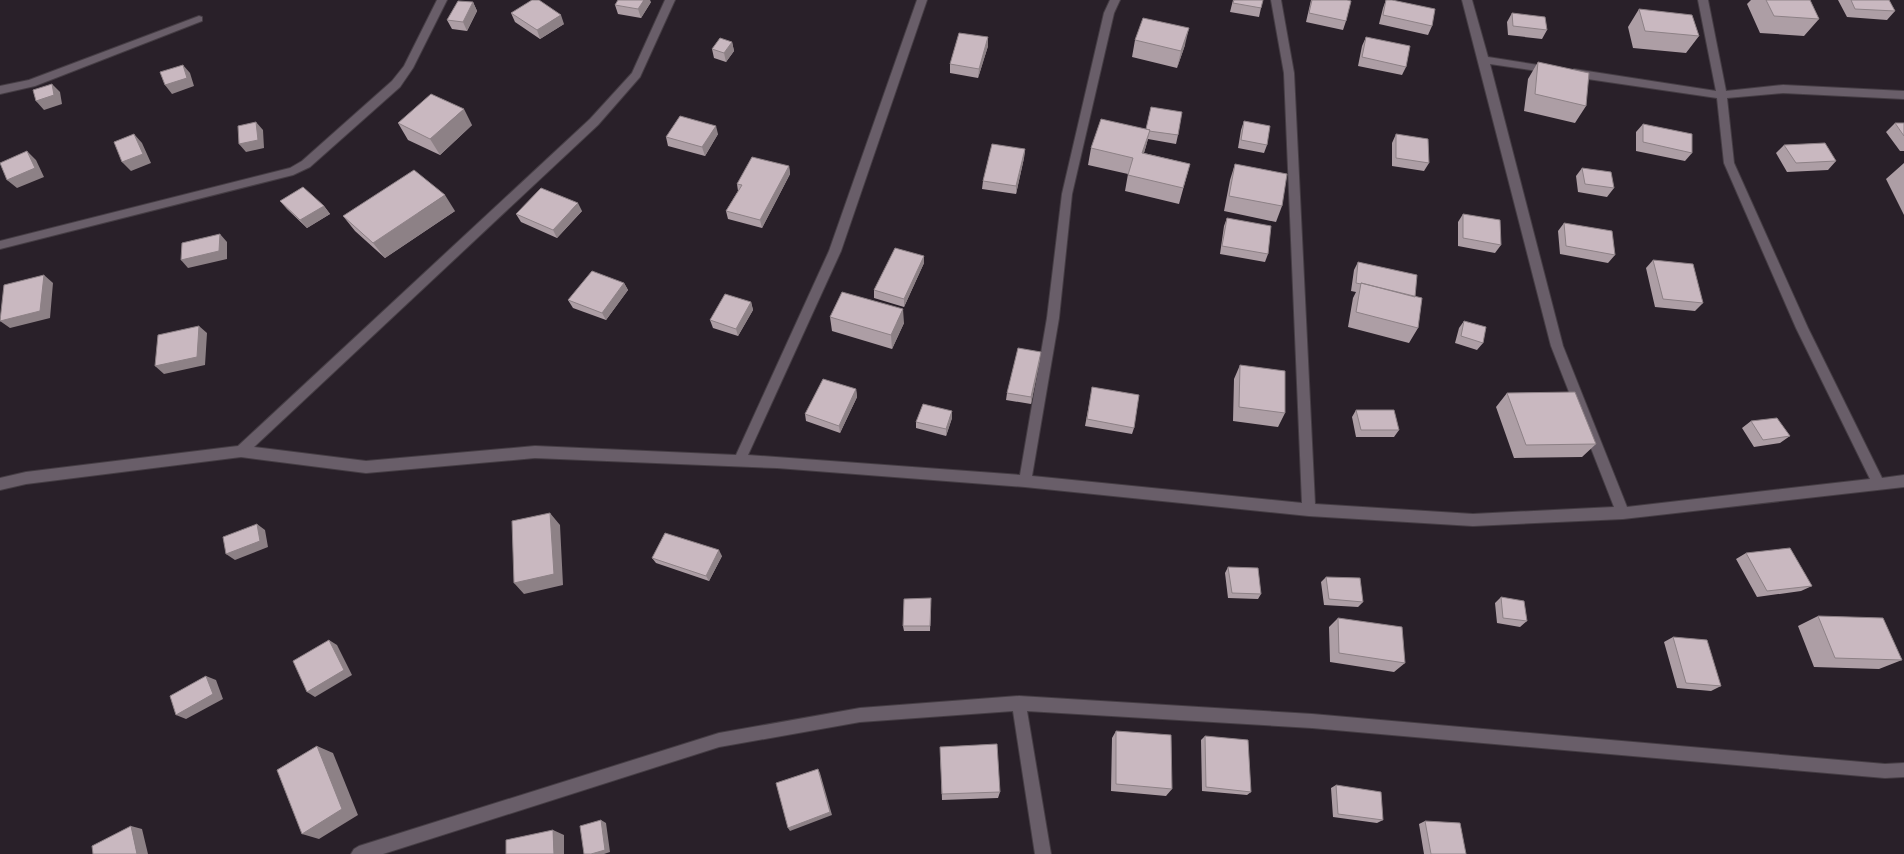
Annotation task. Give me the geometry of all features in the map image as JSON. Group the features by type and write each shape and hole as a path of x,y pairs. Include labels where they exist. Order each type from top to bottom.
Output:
{"street":[{"path":"0,245 293,171 306,164 396,84 408,68 442,0"},
{"path":"240,451 594,122 636,75 670,0"},
{"path":"739,461 838,245 922,0"},
{"path":"1025,481 1053,318 1068,194 1086,106 1109,13 1115,0"},
{"path":"1276,0 1289,73 1309,510"},
{"path":"1466,0 1484,60 1557,346 1623,514"},
{"path":"1703,0 1722,95 1729,163 1802,328 1879,484"},
{"path":"0,90 31,83 199,19"},
{"path":"1484,60 1722,95 1754,90 1782,89 1904,94"},
{"path":"0,484 26,478 240,451 366,467 535,452 777,462 1025,481 1309,510 1473,520 1623,514 1904,481"},
{"path":"358,854 719,740 860,715 1019,703 1312,721 1885,771 1904,770"},
{"path":"1019,703 1043,854"}],"building":[{"path":"532,0 539,0 561,15 537,30 511,13"},
{"path":"618,0 644,0 638,9 615,5"},
{"path":"1234,0 1263,0 1261,8 1233,3"},
{"path":"1312,0 1351,1 1346,21 1309,13"},
{"path":"1386,0 1435,9 1432,26 1383,15"},
{"path":"1766,0 1810,0 1819,19 1774,16"},
{"path":"1851,0 1889,0 1895,11 1855,9"},
{"path":"458,1 473,2 463,22 447,20"},
{"path":"1639,9 1692,15 1699,36 1645,31"},
{"path":"1512,13 1545,17 1547,30 1513,26"},
{"path":"1143,18 1189,28 1181,51 1135,40"},
{"path":"959,33 988,37 979,69 950,64"},
{"path":"1366,37 1410,46 1406,67 1362,57"},
{"path":"720,38 732,42 724,53 712,49"},
{"path":"1538,62 1589,73 1586,106 1535,94"},
{"path":"183,65 187,78 165,85 160,72"},
{"path":"52,84 54,95 36,101 33,90"},
{"path":"431,94 464,109 430,139 398,123"},
{"path":"1151,107 1182,112 1178,135 1146,129"},
{"path":"680,116 716,126 702,147 666,137"},
{"path":"1101,119 1150,130 1142,153 1190,164 1183,188 1128,175 1133,158 1091,148"},
{"path":"1244,121 1270,126 1267,145 1241,140"},
{"path":"256,122 258,140 239,144 238,126"},
{"path":"1895,123 1904,123 1904,136"},
{"path":"1643,124 1692,134 1692,153 1643,142"},
{"path":"134,134 143,154 122,162 114,142"},
{"path":"1396,134 1428,139 1429,163 1396,158"},
{"path":"1825,143 1836,161 1796,163 1784,145"},
{"path":"992,144 1025,149 1016,186 983,181"},
{"path":"27,151 35,168 7,180 0,163"},
{"path":"752,157 789,166 760,220 726,211 742,185 737,184"},
{"path":"1235,164 1287,174 1282,206 1229,196"},
{"path":"1582,168 1611,172 1614,188 1585,184"},
{"path":"414,170 445,195 373,243 343,216"},
{"path":"303,187 324,206 300,220 280,201"},
{"path":"541,188 578,203 553,230 516,214"},
{"path":"1463,214 1500,220 1501,245 1463,238"},
{"path":"1227,218 1271,226 1268,254 1222,246"},
{"path":"1564,223 1612,231 1615,255 1566,246"},
{"path":"220,234 219,251 181,260 182,243"},
{"path":"895,248 924,256 904,299 874,290"},
{"path":"1653,260 1693,264 1703,303 1663,299"},
{"path":"1358,262 1417,275 1415,297 1356,283"},
{"path":"592,271 624,283 602,313 568,300"},
{"path":"44,275 40,311 0,321 4,285"},
{"path":"1361,283 1422,298 1418,328 1356,312"},
{"path":"842,292 903,309 891,335 830,317"},
{"path":"725,294 751,302 736,329 710,320"},
{"path":"1464,321 1486,327 1483,343 1461,336"},
{"path":"199,326 197,357 155,366 158,335"},
{"path":"1018,348 1041,352 1031,397 1007,393"},
{"path":"1240,365 1285,371 1285,413 1239,407"},
{"path":"823,379 856,389 839,426 805,414"},
{"path":"1092,387 1139,395 1134,428 1087,419"},
{"path":"1575,392 1596,444 1526,445 1507,393"},
{"path":"923,404 952,411 946,429 916,422"},
{"path":"1356,410 1394,410 1399,430 1361,430"},
{"path":"1777,418 1790,436 1763,440 1751,421"},
{"path":"550,513 554,574 514,583 512,521"},
{"path":"257,524 260,541 226,554 223,537"},
{"path":"665,533 719,550 706,576 652,558"},
{"path":"1790,548 1812,586 1767,591 1746,553"},
{"path":"1228,567 1258,568 1261,594 1232,593"},
{"path":"1326,577 1360,578 1363,602 1329,599"},
{"path":"1501,597 1524,601 1527,621 1503,618"},
{"path":"931,598 930,626 903,626 904,599"},
{"path":"1818,616 1883,618 1902,660 1835,658"},
{"path":"1338,618 1402,627 1405,663 1339,653"},
{"path":"1673,637 1707,640 1721,686 1686,683"},
{"path":"329,640 344,670 307,692 293,661"},
{"path":"206,676 213,694 176,715 170,696"},
{"path":"1116,731 1171,735 1172,789 1116,784"},
{"path":"1205,736 1248,740 1251,792 1206,787"},
{"path":"997,744 1000,792 942,794 940,747"},
{"path":"317,746 342,809 302,834 277,770"},
{"path":"818,769 830,812 788,828 776,783"},
{"path":"1336,785 1381,792 1383,820 1338,814"},
{"path":"601,820 605,850 584,854 580,826"},
{"path":"1425,821 1460,823 1466,854 1431,854"},
{"path":"131,826 137,854 93,854 92,846"},
{"path":"553,830 554,854 506,854 506,840"}]}
